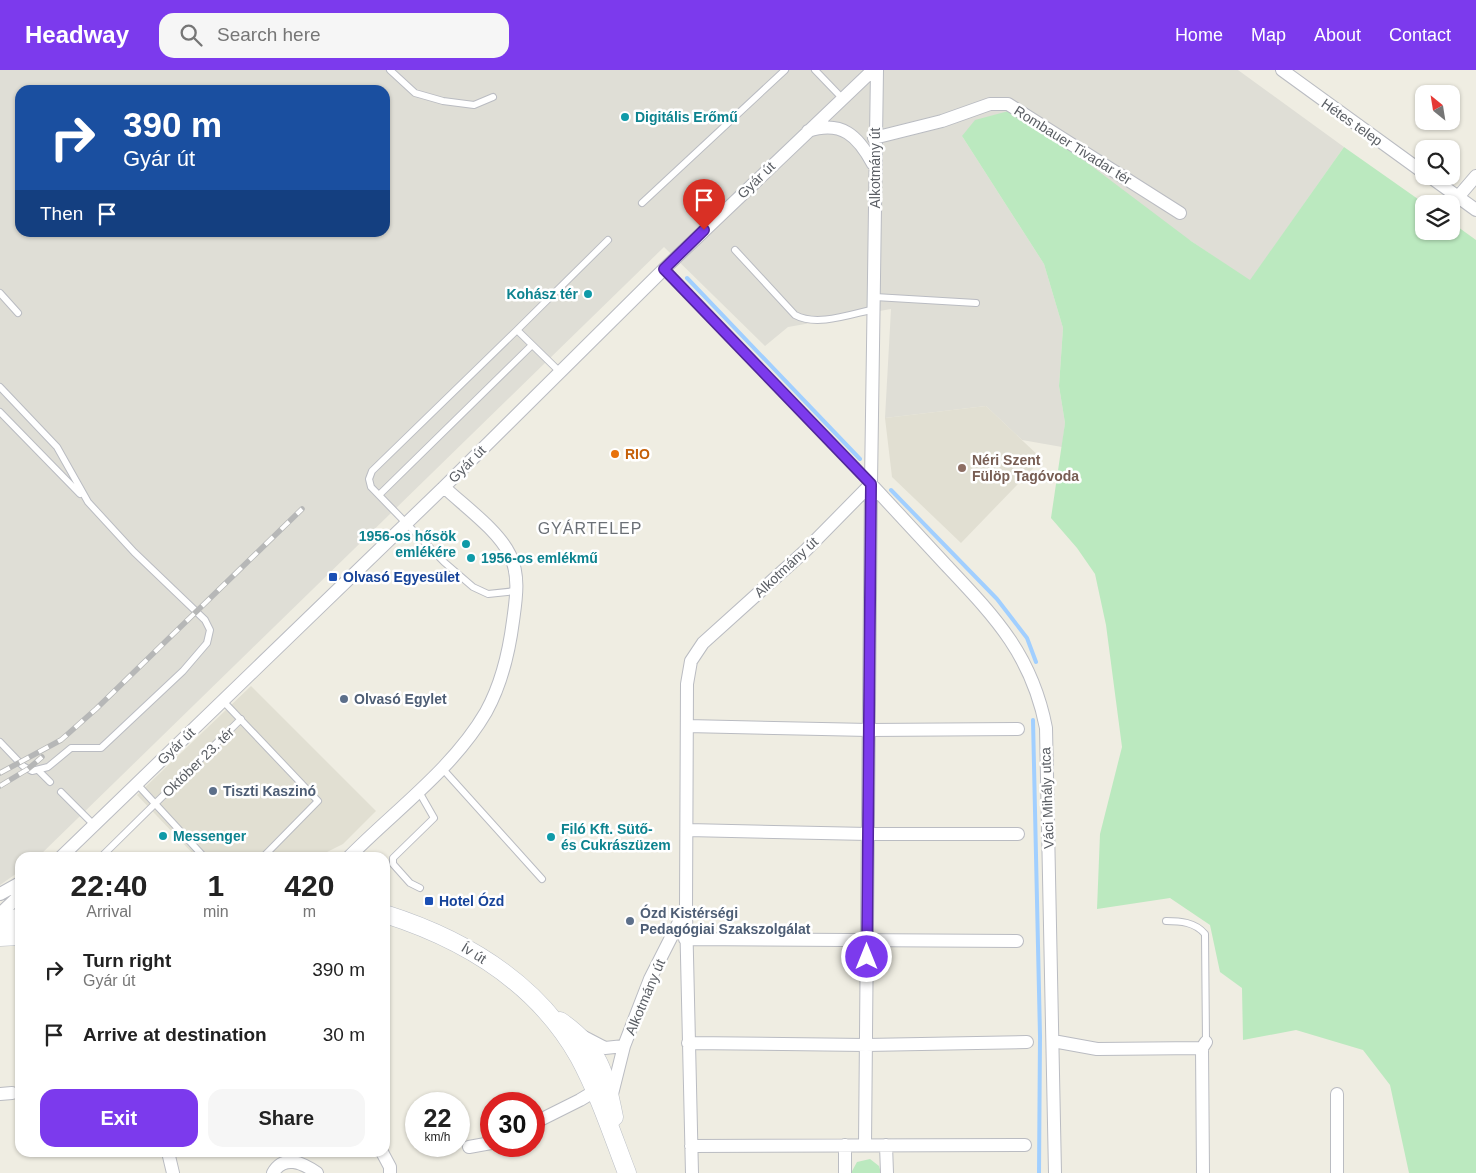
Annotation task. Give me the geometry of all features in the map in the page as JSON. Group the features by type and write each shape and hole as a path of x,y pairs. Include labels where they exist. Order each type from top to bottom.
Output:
{"main road":[{"name":"Ív út","path":"390,916 442,934 473,951 513,979 550,1014 581,1036 598,1059 628,1173"},
{"path":"0,920 15,918"},
{"path":"0,937 15,936"},
{"name":"Ív út","path":"550,1014 604,1085"}],"street":[{"name":"Gyár út","path":"66,852 444,487 664,269 873,70"},
{"name":"Alkotmány út","path":"604,1085 624,1046 650,979 686,908 688,672 696,651 805,551 871,484 875,303 874,138 877,70"},
{"name":"Hétes telep","path":"1282,70 1415,166"},
{"name":"Rombauer Tivadar tér","path":"874,138 942,120 990,104 1008,104 1180,213"},
{"path":"806,132 817,128 835,127 849,133 861,143 874,168"},
{"path":"1460,195 1476,176"},
{"path":"1441,185 1455,195"},
{"path":"1460,198 1476,210"},
{"path":"865,1145 871,484"},
{"name":"Váci Mihály utca","path":"871,484 996,618 1029,672 1039,698 1046,728 1055,1173"},
{"path":"352,852 418,790 469,736 486,711 499,683 511,637 518,591 514,565 509,553 494,534 444,487"},
{"path":"687,726 869,730 1018,729"},
{"path":"688,830 868,834 1018,834"},
{"path":"0,894 15,886"},
{"path":"0,914 15,900"},
{"path":"686,908 685,939 692,1173"},
{"path":"685,939 867,939 1017,942"},
{"name":"Alkotmány út","path":"581,1036 605,1048 624,1046"},
{"path":"1053,1041 1083,1044 1097,1049 1204,1045 1203,1173"},
{"path":"688,1043 866,1045 1027,1042"},
{"path":"545,1118 580,1100 604,1085"},
{"path":"1337,1094 1337,1173"},
{"path":"845,1145 845,1173"},
{"path":"886,1145 887,1173"},
{"path":"691,1146 1025,1145"},
{"path":"169,1157 173,1173"},
{"path":"385,1157 390,1167 390,1173"},
{"path":"273,1173 276,1168 286,1162 303,1158 317,1173"}],"lane":[{"path":"390,70 415,93 443,101 474,105 493,97"},
{"path":"642,203 785,70"},
{"path":"815,70 842,98"},
{"path":"518,591 488,594 473,587 444,562 371,487 372,471 608,240"},
{"path":"735,250 795,315 804,320 814,321 875,303 976,303"},
{"path":"664,269 871,484"},
{"path":"0,293 18,313"},
{"path":"517,330 560,372"},
{"path":"379,495 532,345"},
{"path":"0,387 56,448 88,502"},
{"path":"0,412 134,552 205,620 210,630 207,643 183,671 101,748 71,748 48,767 39,771 32,771 23,766 0,742"},
{"name":"Október 23. tér","path":"223,700 318,802 268,852"},
{"name":"Október 23. tér","path":"106,852 241,719"},
{"path":"441,767 542,879"},
{"path":"39,771 50,782"},
{"name":"Október 23. tér","path":"137,784 199,852"},
{"path":"418,790 434,818 393,858 392,864 410,883 420,888"},
{"path":"61,792 94,825"},
{"path":"1166,921 1182,921 1200,928 1205,934 1204,1045"}],"shaded area":[{"path":"0,70 1238,70 1344,147 1250,281 1191,241 962,136 1044,264 1063,328 1059,386 1065,423 1062,447 1022,440 986,406 885,418 891,309 788,327 765,346 664,247 43,852 15,852 15,874 0,885"},
{"name":"Néri Szent Fülöp Tagóvoda","path":"986,406 1042,459 961,543 892,477 885,418"},
{"path":"251,686 376,811 343,844 327,852 191,852 137,795"}],"green space":[{"path":"1016,109 1191,241 1250,280 1344,147 1415,197 1415,240 1460,240 1460,228 1476,240 1476,1173 1409,1173 1390,1085 1363,1050 1296,1030 1243,1040 1242,988 1220,972 1210,925 1170,898 1097,909 1100,834 1122,747 1106,625 1095,574 1077,548 1051,518 1065,423 1059,386 1063,328 1044,264 962,136 975,120"},
{"path":"870,1159 879,1166 881,1173 851,1173 857,1162"}],"waterway":[{"path":"687,278 860,459"},
{"path":"891,490 997,599 1027,638 1036,662"},
{"path":"1033,720 1040,1036 1039,1173"}],"railway":[{"path":"0,773 61,740 96,709 302,509"},
{"path":"0,786 28,769 42,757"}],"place":[{"name":"Digitális Erőmű","path":"625,117"},
{"name":"Kohász tér","path":"588,294"},
{"name":"RIO","path":"615,454"},
{"name":"Néri Szent Fülöp Tagóvoda","path":"962,468"},
{"name":"1956-os hősök emlékére","path":"466,544"},
{"name":"1956-os emlékmű","path":"471,558"},
{"name":"Olvasó Egyesület","path":"333,577"},
{"name":"Olvasó Egylet","path":"344,699"},
{"name":"Tiszti Kaszinó","path":"213,791"},
{"name":"Messenger","path":"163,836"},
{"name":"Filó Kft. Sütő- és Cukrászüzem","path":"551,837"},
{"name":"Hotel Ózd","path":"429,901"},
{"name":"Ózd Kistérségi Pedagógiai Szakszolgálat","path":"630,921"}],"district":[{"name":"GYÁRTELEP","path":"590,528"}],"route":[{"path":"704,230 664,269 871,484 867,957"}]}
